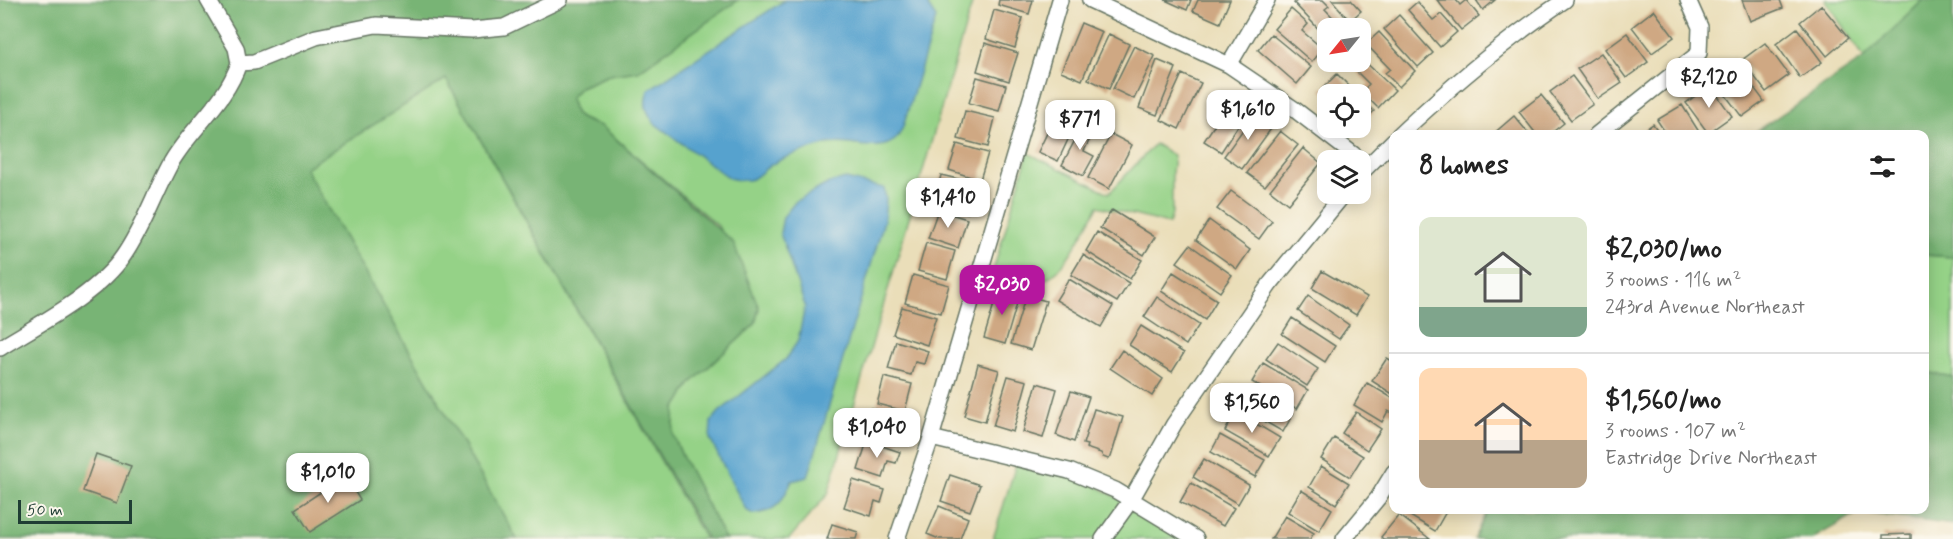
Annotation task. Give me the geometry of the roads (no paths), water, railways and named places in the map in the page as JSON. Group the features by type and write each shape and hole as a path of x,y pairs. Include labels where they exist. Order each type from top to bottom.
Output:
{"street":[{"path":"0,348 69,305 106,277 124,257 172,161 233,82 239,63 236,48 208,0"},
{"path":"239,63 254,62 316,37 376,25 472,30 504,27 560,0"},
{"path":"897,539 931,438 1060,0"},
{"path":"1090,0 1229,65 1294,109 1342,150"},
{"path":"1229,65 1267,0"},
{"path":"1404,130 1450,86 1521,30 1565,0"},
{"path":"1602,130 1699,53 1700,27 1688,0"},
{"path":"1371,162 1389,145"},
{"path":"1103,539 1131,500 1174,424 1270,284 1336,204"},
{"path":"931,438 1069,471 1115,490 1196,539"},
{"path":"1344,539 1378,498 1389,480"}],"water":[{"path":"785,0 930,0 928,6 936,18 903,127 896,139 881,146 827,144 778,161 752,179 729,178 654,123 646,107 648,90"},
{"path":"846,179 884,188 886,200 884,221 808,477 792,481 782,500 774,508 753,514 746,510 710,439 711,422 719,412 786,359 798,341 805,306 780,233 783,217 796,201 829,183"}]}
